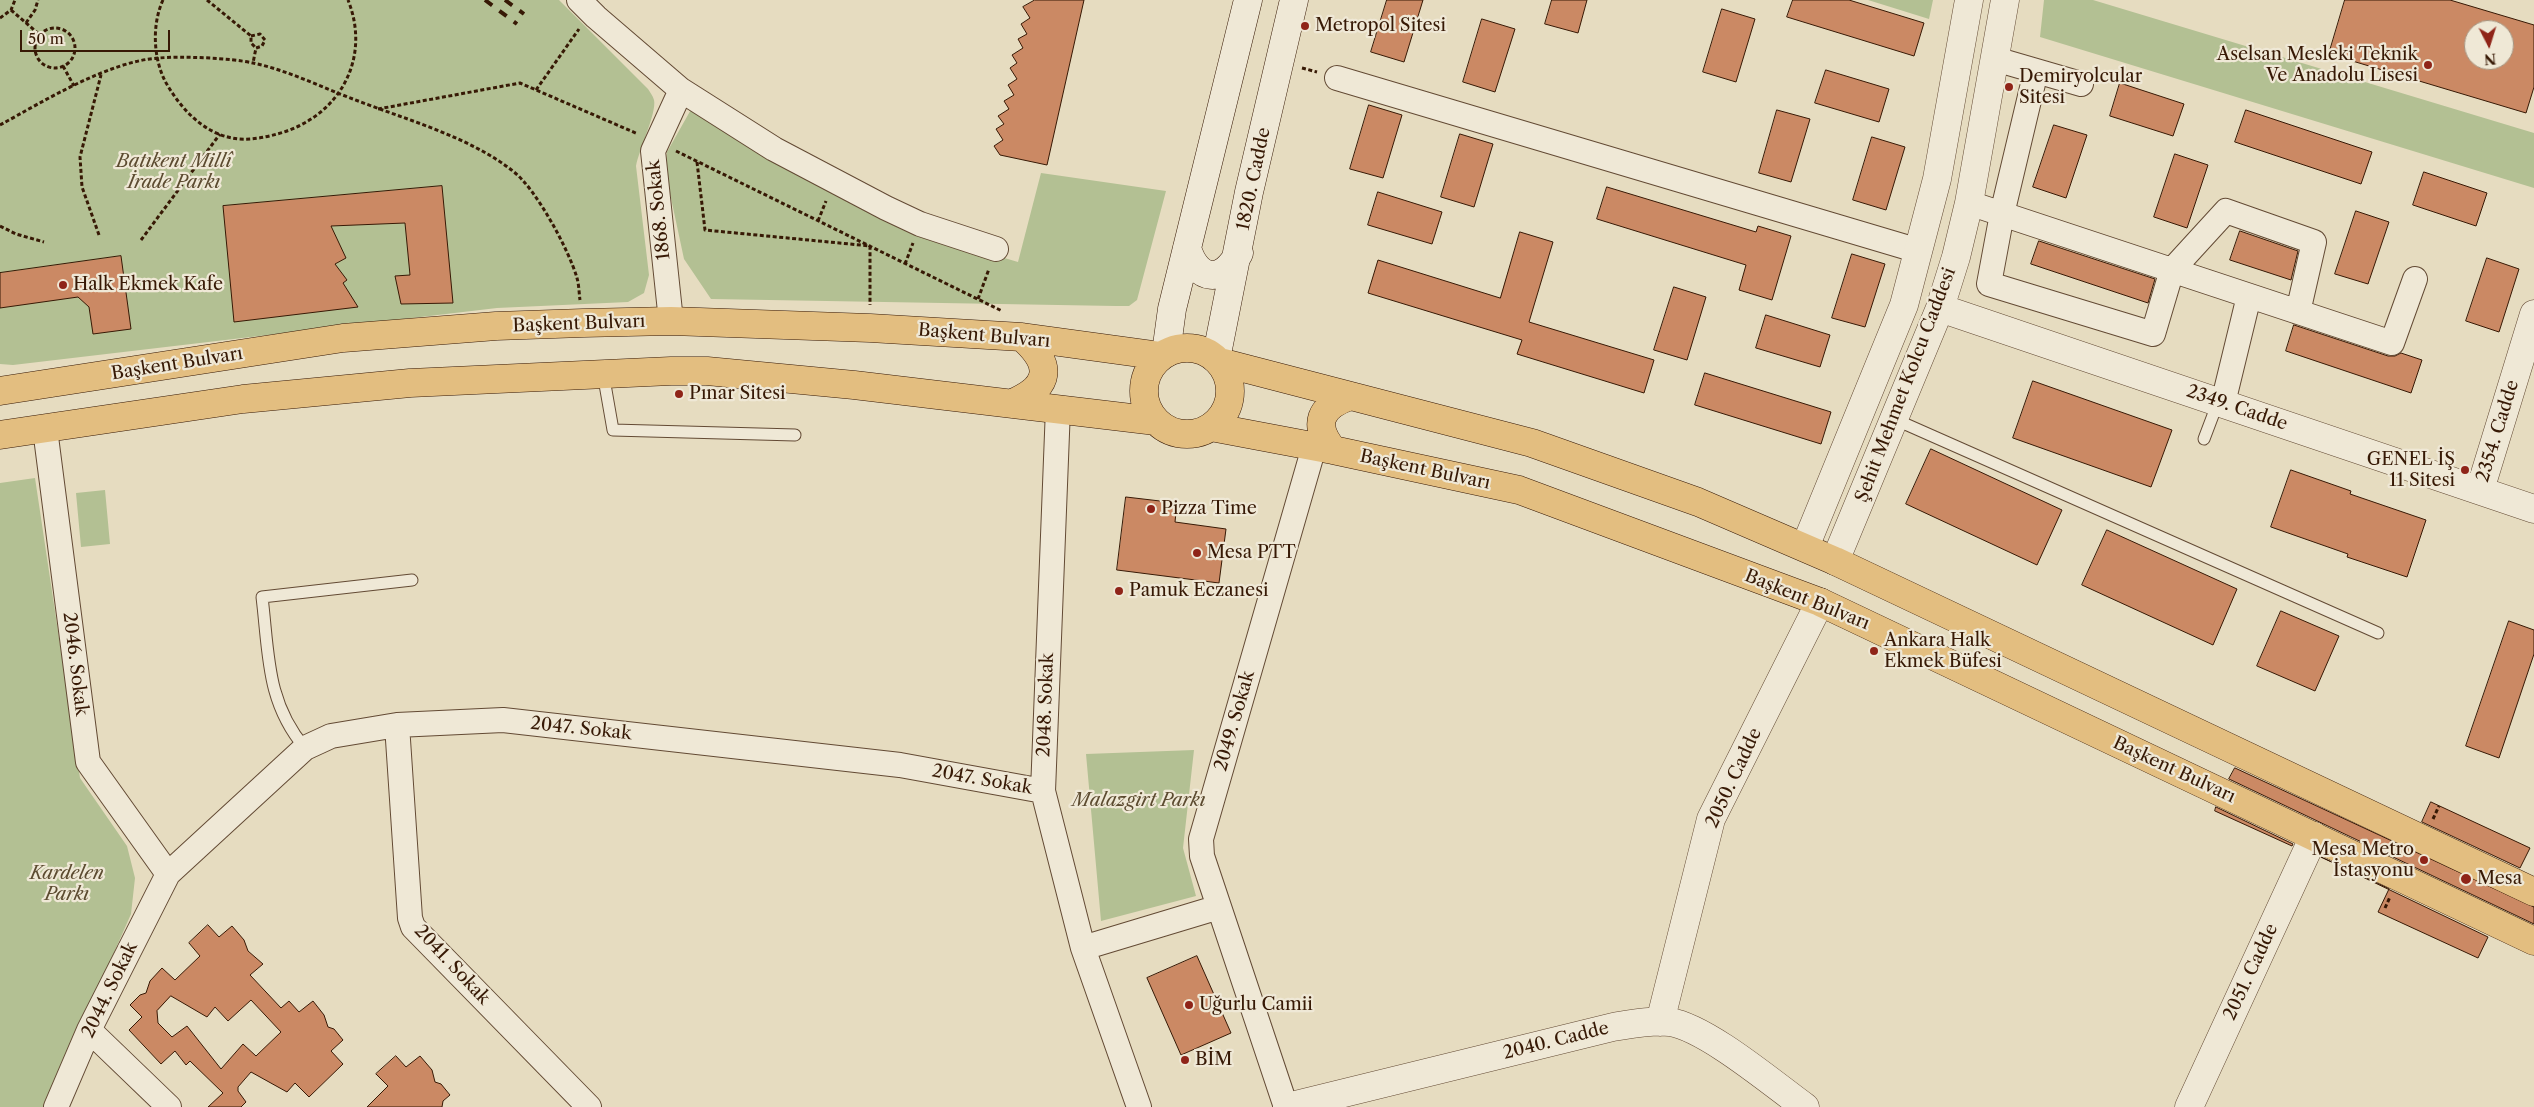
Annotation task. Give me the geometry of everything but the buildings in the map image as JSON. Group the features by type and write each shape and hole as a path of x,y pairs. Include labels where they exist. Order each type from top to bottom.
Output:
{"main road":[{"name":"Başkent Bulvarı","path":"0,391 343,338 496,326 583,323 671,321 870,328 1022,337 1164,355"},
{"path":"1013,403 1027,397 1038,388 1043,377 1043,364 1037,350 1022,337"},
{"path":"1180,348 1195,348 1209,353 1218,361 1228,375 1230,389 1228,404 1222,417 1211,427 1197,433 1182,434 1168,430 1156,421 1148,410 1144,398 1144,384 1148,372 1164,355 1180,348"},
{"path":"1218,361 1532,444 1698,502 1805,547 2534,892"},
{"path":"0,435 262,397 410,383 603,373 706,371 854,385 1156,421"},
{"path":"1324,448 1322,418 1327,408 1350,396"},
{"name":"Başkent Bulvarı","path":"1211,427 1324,448 1519,490 1820,602 2534,941"}],"street":[{"path":"1164,355 1172,310 1248,0"},
{"name":"1820. Cadde","path":"1218,361 1249,192 1294,0"},
{"name":"Şehit Mehmet Kolcu Caddesi","path":"1805,547 1904,305 1937,179 1969,0"},
{"name":"Şehit Mehmet Kolcu Caddesi","path":"1835,561 1940,308 1956,257 2006,0"},
{"path":"592,7 681,90 774,149 920,224 996,249"},
{"path":"1995,59 2081,84"},
{"path":"2036,71 2002,214 1989,284 2153,334 2172,270 2226,211 2314,242 2298,312"},
{"path":"1337,78 1919,251"},
{"name":"1868. Sokak","path":"671,321 653,151 681,90"},
{"path":"1968,203 2392,343 2415,279"},
{"path":"1187,248 1197,269 1209,275 1223,274 1232,267 1239,253"},
{"path":"2220,403 2248,296"},
{"name":"2349. Cadde","path":"1940,308 2534,508"},
{"name":"2354. Cadde","path":"2480,490 2534,314"},
{"name":"2048. Sokak","path":"1058,408 1043,791 1083,948 1139,1107"},
{"name":"2046. Sokak","path":"45,429 88,762 168,874"},
{"name":"2049. Sokak","path":"1286,1107 1202,856 1200,839 1324,448"},
{"name":"2050. Cadde","path":"1660,1022 1711,819 1820,602"},
{"name":"2047. Sokak","path":"168,874 305,748 331,736 397,725 503,720 900,765 1043,791"},
{"name":"2041. Sokak","path":"397,725 410,918 413,927 589,1107"},
{"name":"2051. Cadde","path":"2189,1107 2314,836"},
{"name":"2044. Sokak","path":"56,1107 89,1030 168,874"},
{"path":"1083,948 1219,907"},
{"name":"2040. Cadde","path":"1286,1107 1613,1027 1660,1022 1686,1027 1706,1036 1805,1107"},
{"path":"89,1030 169,1107"}],"lane":[{"path":"603,373 613,430 796,435"},
{"path":"2204,439 2220,403"},
{"path":"1894,419 2378,633"},
{"path":"305,748 286,724 274,690 262,597 412,580"}],"path":[{"path":"0,18 11,10 15,0"},
{"path":"26,23 35,10 38,0"},
{"path":"164,0 159,11 155,42 162,74 177,102 199,123 220,134 233,138 264,137 298,129 326,110 346,82 356,50 354,16 348,0"},
{"path":"207,0 252,36"},
{"path":"536,90 592,7"},
{"path":"11,10 40,35"},
{"path":"55,28 62,30 72,39 74,52 68,63 63,66 50,68 40,61 35,50 40,35 55,28"},
{"path":"252,36 258,34 264,37 264,44 256,48"},
{"path":"252,36 251,43 256,48"},
{"path":"253,63 256,48"},
{"path":"0,125 74,86 122,66 158,58 253,63 338,93 461,142 515,172 539,202 578,278 583,323"},
{"path":"1279,61 1337,78"},
{"path":"63,66 74,86"},
{"path":"100,234 82,187 80,158 102,74"},
{"path":"378,109 520,83 656,142 1003,312"},
{"path":"141,240 220,134"},
{"path":"697,162 705,230 870,246"},
{"path":"0,226 16,234 44,242"},
{"path":"870,246 870,328"},
{"path":"978,299 996,249"}],"green space":[{"name":"Batıkent Millî İrade Parkı","path":"0,0 559,0 648,89 654,100 653,113 636,166 649,275 644,293 628,302 497,308 13,365 0,364"},
{"path":"1868,0 1933,0 1929,19"},
{"path":"2044,0 2093,0 2534,133 2534,188 2040,37"},
{"path":"693,106 923,234 1018,262 1041,173 1166,191 1137,300 1129,306 1116,306 711,299 684,259 665,170 667,152"},
{"name":"Kardelen Parkı","path":"35,478 80,778 127,846 135,878 131,914 46,1107 0,1107 0,483"},
{"path":"105,490 110,544 81,547 76,493"},
{"name":"Malazgirt Parkı","path":"1194,750 1183,848 1196,896 1101,921 1086,754"}],"railway":[{"path":"485,0 517,24"},
{"path":"505,0 524,14"}],"place":[{"name":"Metropol Sitesi","path":"1305,26"},
{"name":"Aselsan Mesleki Teknik Ve Anadolu Lisesi","path":"2428,65"},
{"name":"Demiryolcular Sitesi","path":"2009,87"},
{"name":"Halk Ekmek Kafe","path":"63,285"},
{"name":"Pınar Sitesi","path":"679,394"},
{"name":"GENEL İŞ 11 Sitesi","path":"2465,470"},
{"name":"Pizza Time","path":"1151,509"},
{"name":"Mesa PTT","path":"1197,553"},
{"name":"Pamuk Eczanesi","path":"1119,591"},
{"name":"Ankara Halk Ekmek Büfesi","path":"1874,651"},
{"name":"Mesa Metro İstasyonu","path":"2424,860"},
{"name":"Mesa","path":"2466,879"},
{"name":"Uğurlu Camii","path":"1189,1005"},
{"name":"BİM","path":"1185,1060"}]}
